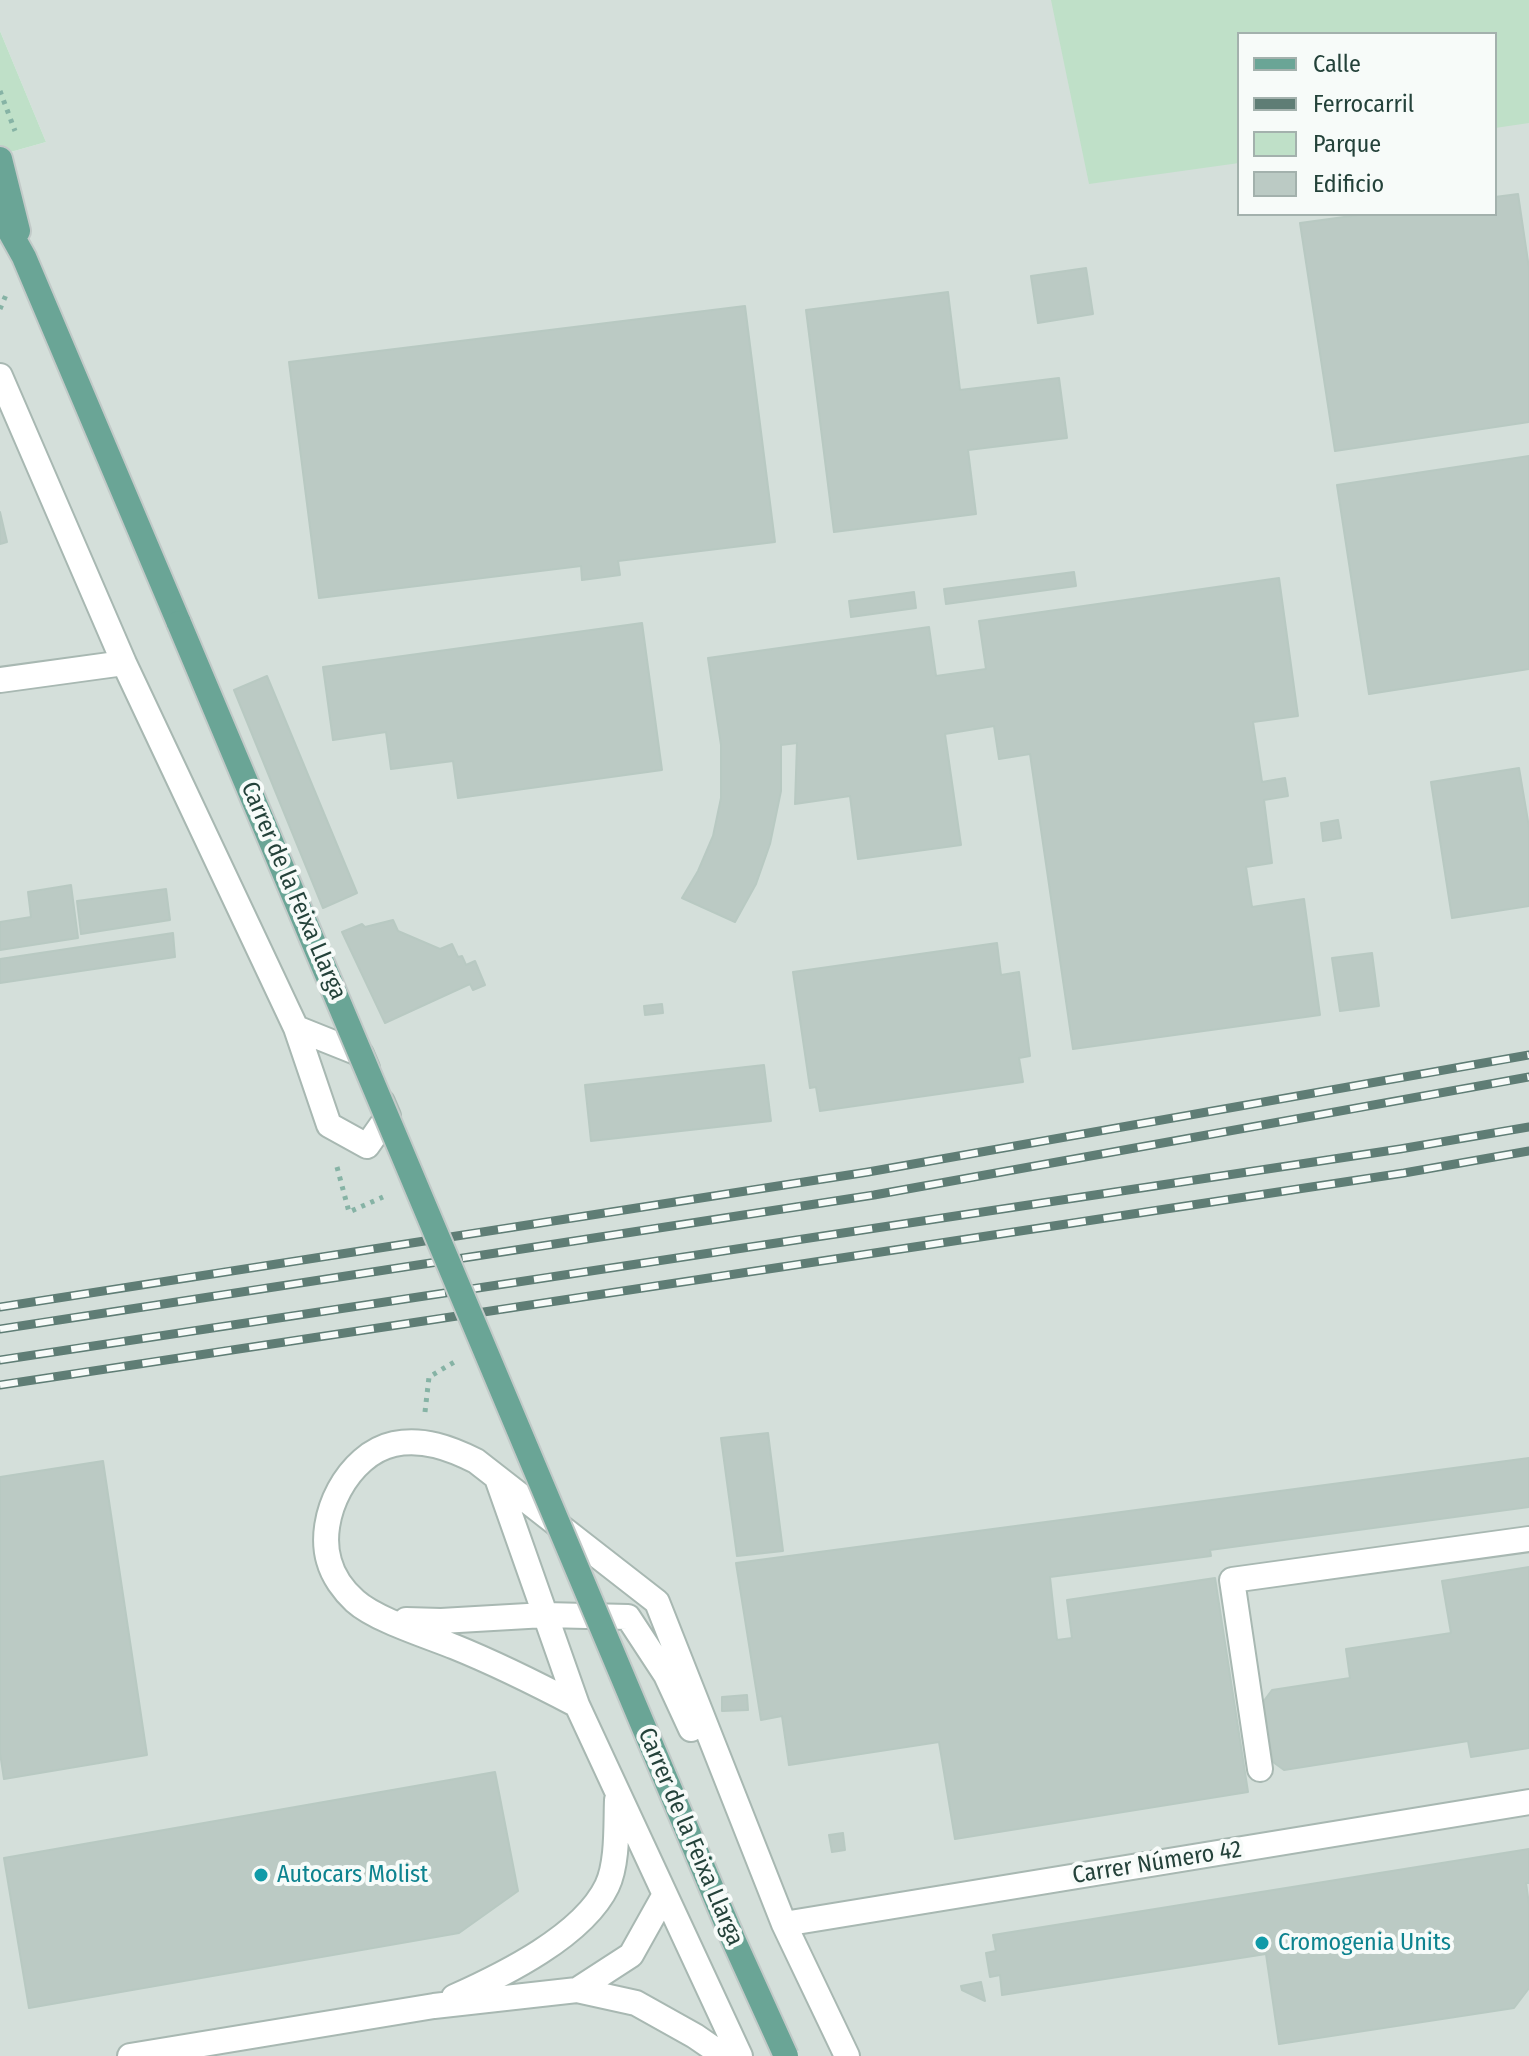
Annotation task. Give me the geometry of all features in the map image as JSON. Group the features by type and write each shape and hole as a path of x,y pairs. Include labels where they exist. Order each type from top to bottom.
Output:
{"main road":[{"name":"Carrer de la Feixa Llarga","path":"0,159 24,257"},
{"name":"Carrer de la Feixa Llarga","path":"0,214 24,257 720,1909 786,2056"}],"street":[{"path":"0,376 124,663 296,1028 329,1125 349,1136"},
{"path":"0,680 124,663"},
{"name":"Carrer de la Feixa Llarga","path":"296,1028 361,1054 388,1116 367,1146 349,1136"},
{"name":"Carrer de la Feixa Llarga","path":"577,1705 508,1668 377,1615 357,1603 339,1583 328,1560 328,1516 353,1470 372,1452 393,1444 422,1442 450,1449 476,1461 657,1602 784,1924 847,2056"},
{"name":"Carrer de la Feixa Llarga","path":"497,1478 577,1705 740,2056"},
{"path":"1260,1769 1232,1580 1529,1539"},
{"name":"Carrer de la Feixa Llarga","path":"377,1615 416,1622 545,1615 628,1617 666,1675 696,1740 750,1878 784,1924"},
{"path":"434,2006 512,1971 579,1922 608,1885 616,1844 617,1791"},
{"name":"Carrer Número 42","path":"784,1924 1529,1802"},
{"path":"577,1990 631,1955 664,1896"},
{"path":"130,2056 434,2006 577,1990 636,2003 724,2056"}],"path":[{"path":"349,1136 337,1168 349,1212 383,1197"},
{"path":"429,1377 457,1361"}],"shaded area":[{"path":"0,0 1529,0 1529,2056 0,2056 0,155 46,142 0,31"}],"green space":[{"path":"1051,0 1529,0 1529,123 1497,128 1497,32 1237,32 1237,163 1089,184"},
{"path":"0,31 46,142 0,155"}],"building":[{"path":"1518,194 1529,268 1529,422 1335,451 1300,223 1351,216 1497,216 1497,197"},
{"path":"1086,268 1093,314 1038,323 1031,276"},
{"path":"948,292 960,390 1059,378 1067,438 968,450 976,514 834,532 806,310"},
{"path":"745,306 775,542 618,561 620,575 582,580 581,566 319,598 289,362"},
{"path":"1529,456 1529,669 1369,694 1337,485"},
{"path":"0,512 7,542 0,544"},
{"path":"1074,572 1076,586 946,604 944,589"},
{"path":"1279,578 1298,716 1253,722 1262,782 1285,778 1288,796 1264,800 1272,863 1246,867 1252,907 1304,899 1320,1015 1073,1049 1030,754 999,759 994,726 945,734 961,845 858,859 850,796 795,804 797,743 781,745 781,791 770,844 756,884 735,922 682,898 713,836 721,798 721,745 708,658 929,627 936,676 986,669 979,621"},
{"path":"914,592 916,608 851,617 849,601"},
{"path":"642,623 662,770 458,798 453,761 391,769 386,732 333,740 323,667"},
{"path":"267,676 357,893 323,908 234,690"},
{"path":"1519,768 1529,827 1529,906 1452,918 1431,782"},
{"path":"1338,820 1341,838 1323,841 1321,823"},
{"path":"71,885 78,938 0,950 0,922 31,917 28,892"},
{"path":"166,889 170,920 81,934 77,901"},
{"path":"393,920 398,931 440,949 452,944 466,965 475,961 485,985 473,990 470,984 385,1023 342,932 362,924 365,927"},
{"path":"173,933 175,957 0,983 0,959"},
{"path":"997,943 1001,975 1019,972 1030,1056 1019,1058 1023,1082 820,1111 816,1087 810,1088 793,972"},
{"path":"1372,953 1379,1006 1340,1011 1332,958"},
{"path":"662,1004 663,1013 645,1015 644,1006"},
{"path":"764,1065 771,1121 591,1141 585,1085"},
{"path":"768,1433 783,1551 737,1556 721,1438"},
{"path":"1529,1458 1529,1507 1210,1550 1211,1556 1050,1577 1057,1640 1072,1638 1067,1600 1215,1578 1248,1792 955,1839 939,1742 789,1765 782,1716 761,1720 736,1563"},
{"path":"103,1461 147,1755 4,1779 0,1753 0,1477"},
{"path":"1529,1567 1529,1748 1471,1757 1468,1741 1284,1770 1273,1762 1263,1702 1272,1690 1350,1678 1346,1649 1451,1633 1442,1581"},
{"path":"747,1695 748,1710 722,1711 722,1697"},
{"name":"Autocars Molist","path":"495,1772 518,1891 459,1933 29,2008 4,1858"},
{"path":"843,1833 845,1850 832,1852 829,1835"},
{"name":"Cromogenia Units","path":"1529,1849 1529,1883 1526,1883 1529,1988 1514,2008 1279,2044 1266,1954 1002,1995 1000,1975 990,1977 986,1953 996,1951 993,1935"},
{"path":"981,1982 985,2001 962,1990 961,1986"}],"railway":[{"path":"0,1307 868,1172 1529,1055"},
{"path":"0,1329 874,1195 1529,1077"},
{"path":"0,1360 1529,1127"},
{"path":"0,1385 1404,1173 1529,1151"}],"place":[{"name":"Autocars Molist","path":"261,1875"},
{"name":"Cromogenia Units","path":"1262,1943"}]}
